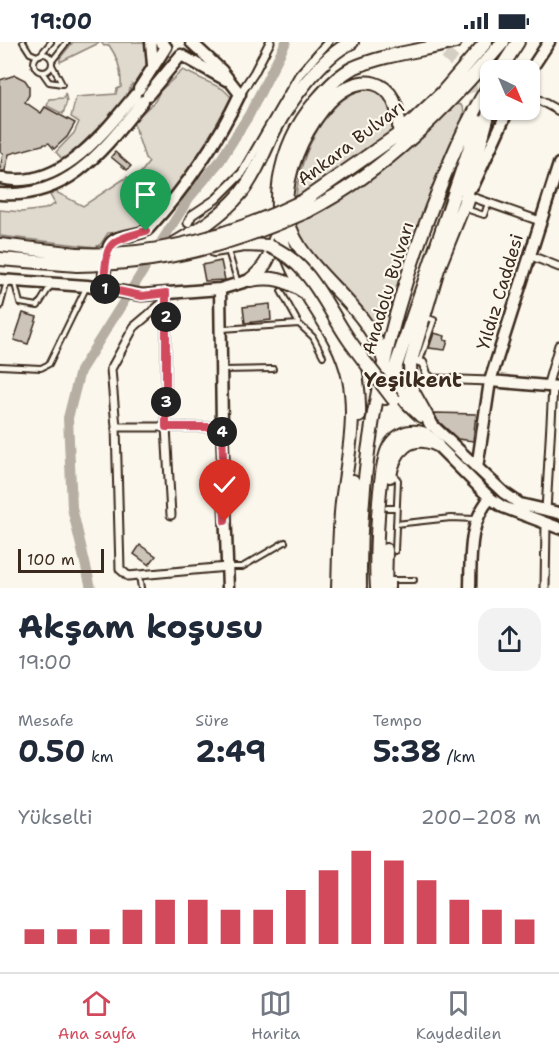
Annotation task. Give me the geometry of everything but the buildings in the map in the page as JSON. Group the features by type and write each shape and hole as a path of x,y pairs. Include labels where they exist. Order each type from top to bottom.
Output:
{"highway":[{"path":"171,246 208,224 236,198 257,169 275,130 300,89 340,47 352,42"},
{"path":"244,282 258,273 272,253 277,197 285,155 296,130 325,90 352,69 389,56 455,42"},
{"name":"Ankara Bulvarı","path":"0,261 77,260 128,263 204,251 264,230 306,206 399,134 442,93 486,42"},
{"name":"Ankara Bulvarı","path":"0,245 77,260 171,246 232,231 306,206 347,189 385,162 446,107 503,42"},
{"path":"506,60 518,42"},
{"path":"384,361 373,332 361,314 313,264 294,240 288,222 288,188 297,153 324,108 357,84 372,82 385,89 397,102 400,115 399,134"},
{"name":"Anadolu Bulvarı","path":"360,588 359,551 367,460 384,361 412,259 458,141 480,100"},
{"path":"367,460 409,326 472,141 476,120"},
{"path":"437,445 411,388 409,374 416,360 424,317 469,196 487,120"},
{"path":"277,215 284,246 306,294 332,332 349,379 351,440 342,503 338,588"},
{"path":"204,251 259,245 268,246 292,258 325,298 348,338 394,400 428,429"},
{"path":"244,282 276,278 288,281 306,294"},
{"path":"409,326 396,374 396,387 428,429"},
{"path":"348,338 360,397 353,485 349,588"},
{"path":"386,585 380,500 385,456 391,444 403,434 428,429"},
{"path":"386,585 392,508 390,474 395,454 406,444 425,441 437,445"},
{"path":"330,588 335,528 342,503"}],"street":[{"path":"152,42 153,68"},
{"path":"0,178 23,180 57,171 92,145 186,50 189,42 222,71 226,80"},
{"path":"104,288 109,246 115,239 146,231 170,205 200,165 270,42"},
{"path":"188,223 192,215 216,199 242,173 299,75 328,42"},
{"path":"537,60 549,42"},
{"path":"0,194 36,192 72,176 111,140 141,95 164,44 173,55 181,55 226,80 240,94"},
{"path":"540,101 559,111"},
{"path":"503,120 469,196 540,221"},
{"name":"Yıldız Caddesi","path":"477,468 490,381 559,164"},
{"path":"529,255 559,267"},
{"path":"7,280 87,286 142,296 166,297 220,289 244,282"},
{"path":"220,289 228,588"},
{"path":"166,297 134,327 111,369 116,427 120,569 128,576 139,576 227,567"},
{"path":"166,297 166,427 171,515"},
{"path":"546,511 553,387 559,345"},
{"path":"416,360 433,379 553,387"},
{"path":"116,427 222,427"},
{"path":"428,429 520,504 559,513"},
{"path":"437,445 490,498 503,507 559,528"},
{"path":"470,588 472,535 476,519 490,498"},
{"path":"545,588 546,524"}],"lane":[{"path":"23,42 30,52 39,56 46,55 62,84 49,82 35,66 39,56 51,42"},
{"path":"41,72 47,71 67,42"},
{"path":"469,196 469,210 484,215 489,203"},
{"path":"230,254 244,282"},
{"path":"7,280 20,303 38,306 51,284"},
{"path":"0,307 7,280"},
{"path":"0,366 41,368 49,364 87,286"},
{"path":"281,291 300,324 313,337 323,356"},
{"path":"221,329 300,324"},
{"path":"222,370 273,369"},
{"path":"392,508 396,524 395,551"},
{"path":"396,524 451,518 476,519"},
{"path":"227,567 242,567 285,542"},
{"path":"139,576 141,588"},
{"path":"386,585 414,580"}],"shaded area":[{"path":"73,42 101,42 60,62 60,58"},
{"path":"101,42 145,42 147,62 138,86 132,84 128,92 130,95 68,158 63,160 56,152 74,133 79,122 71,117 76,97 116,94 117,89 121,87 120,70 115,55 109,45 104,46"},
{"path":"183,70 223,89 231,97 218,126 191,168 162,207 149,220 132,231 108,233 100,245 95,247 0,236 0,210 22,212 45,209 55,204 50,195 56,192 83,206 127,177 133,183 149,162 145,158 133,122 155,101 160,91"},
{"path":"374,88 388,100 395,128 386,137 296,197 303,163 318,128 342,101 357,92"},
{"path":"65,93 67,101 63,114 47,106 49,99 64,98"},
{"path":"456,104 461,105 464,111 461,123 391,308 386,317 377,323 370,320 297,240 293,221 339,197 380,171 419,141"}],"waterway":[{"path":"91,588 72,508 68,418 80,371 189,198 220,161 249,115 286,42"}],"tunnel":[{"path":"431,43 456,64 468,81 475,101 476,113"}],"district":[{"name":"Yeşilkent","path":"413,380"}],"route":[{"path":"146,231 115,239 109,246 103,288 142,296 166,293 166,427 222,427 225,521"}]}
